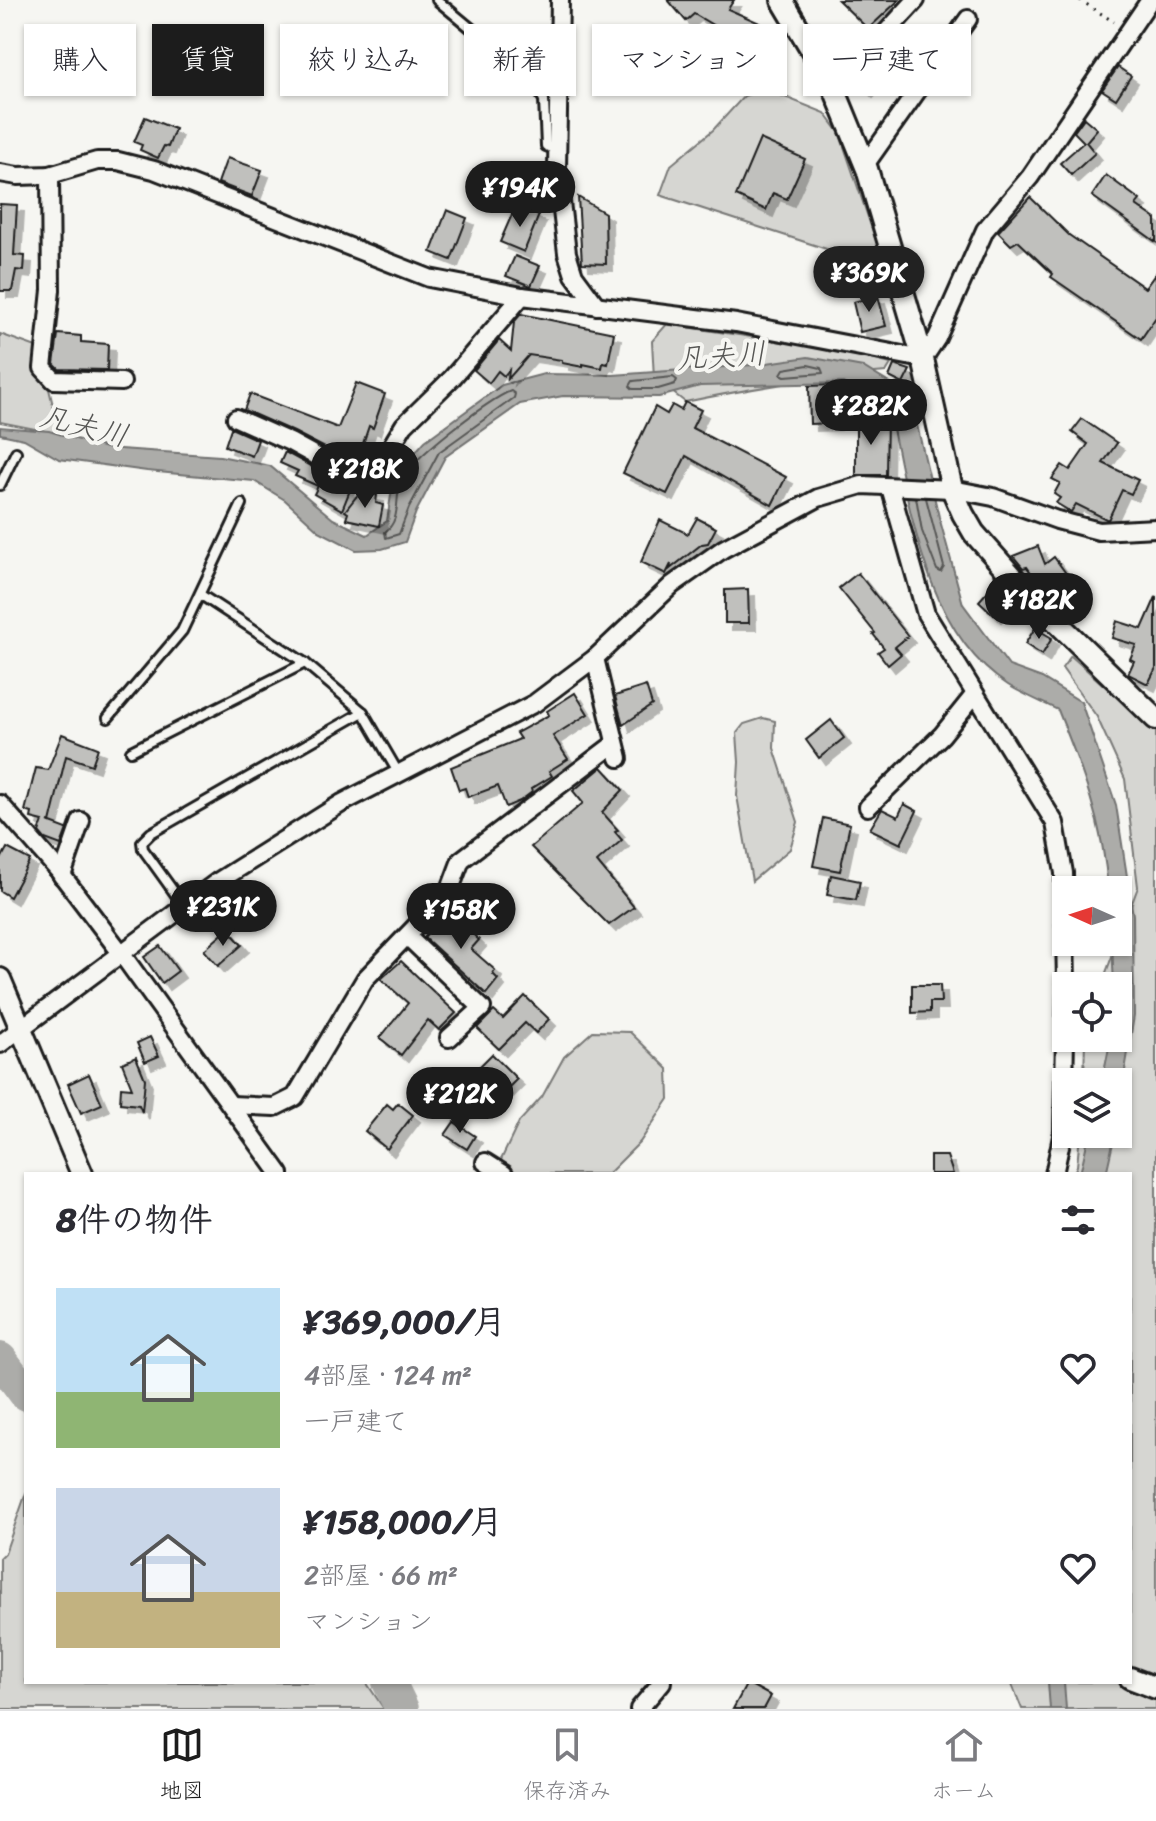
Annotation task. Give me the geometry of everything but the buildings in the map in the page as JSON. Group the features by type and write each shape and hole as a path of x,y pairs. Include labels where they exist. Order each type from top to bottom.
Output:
{"street":[{"path":"560,0 557,151 567,253 574,275 597,306"},
{"path":"782,0 803,35"},
{"path":"894,24 916,0"},
{"path":"923,359 937,338 985,230 1030,177 1151,4"},
{"path":"865,165 968,19"},
{"path":"837,96 865,165 923,359 952,489 974,533 1029,595 1156,719"},
{"path":"0,173 50,175 97,161 118,161 154,170 429,278 522,296 736,323 923,359"},
{"path":"50,175 51,290 43,368 54,380 122,382"},
{"path":"236,418 290,442 352,476 365,474 380,465 404,425 452,378 522,296"},
{"path":"0,1044 217,882 342,803 535,703 595,658 672,585 723,549 818,498 862,485 952,489 993,497 1099,531 1156,528"},
{"path":"890,487 926,614 1055,823 1064,873 1066,972"},
{"path":"231,1105 275,1107 295,1097 365,979 449,892 461,860 617,751 595,658"},
{"path":"868,807 942,735 975,694"},
{"path":"0,804 62,876 121,953 279,1172"},
{"path":"62,876 81,821"},
{"path":"407,936 482,1008 449,1038"},
{"path":"0,979 81,1172"},
{"path":"1054,1172 1063,1132 1065,1052"},
{"path":"485,1162 501,1172"},
{"path":"1132,1679 1156,1688"},
{"path":"639,1709 660,1684"}],"lane":[{"path":"437,0 531,78 544,100 546,146 557,151"},
{"path":"0,485 16,452"},
{"path":"108,718 182,631 242,504"},
{"path":"201,595 305,663 363,712 399,774"},
{"path":"131,751 305,663"},
{"path":"184,906 143,849 142,842 151,833 363,712"}],"path":[{"path":"1080,0 1129,33"}],"shaded area":[{"path":"744,96 782,96 825,113 839,132 885,267 839,285 848,256 660,195 671,165 713,130"},
{"path":"667,324 836,350 891,364 886,372 785,384 685,402 654,378 652,341"},
{"path":"0,334 39,348 60,434 0,422"},
{"path":"1071,656 1156,732 1156,1709 1022,1709 1012,1684 1132,1684 1132,1172 1074,1172 1079,1148 1132,1148 1132,1068 1084,1068 1085,1052 1132,1052 1132,972 1106,972 1112,956 1132,956 1132,903 1138,887 1125,779 1097,717 1062,668"},
{"path":"763,718 775,721 774,748 798,822 790,849 752,881 737,796 737,733 744,724"},
{"path":"593,1031 630,1032 668,1069 669,1099 640,1142 610,1172 507,1172 500,1162 519,1122 542,1097 564,1057"},
{"path":"24,1499 24,1684 367,1684 384,1709 0,1709 0,1558 5,1553"}],"water":[{"path":"808,357 863,367 910,396 963,604 1009,666 1042,678 1081,702 1116,805 1127,876 1107,876 1097,820 1058,710 1008,685 979,661 956,632 938,598 913,522 889,410 843,383 700,386 659,397 563,396 520,404 445,457 416,512 405,542 382,549 356,550 319,531 285,500 254,481 59,459 24,439 0,434 0,427 49,431 106,448 220,456 270,466 333,519 367,535 387,521 394,476 425,441 502,385 544,374 613,375 753,365"},
{"path":"1132,909 1134,1016 1132,1028 1132,972 1113,972 1113,956 1132,956"},
{"path":"1108,1052 1128,1052 1125,1068 1105,1068"},
{"path":"1086,1148 1112,1148 1106,1172 1080,1172"},
{"path":"1048,1684 1064,1684 1066,1709 1050,1709"}],"waterway":[{"path":"0,1359 24,1391"},
{"path":"390,1684 402,1709"}],"water label":[{"name":"凡夫川","path":"721,356"},
{"name":"凡夫川","path":"84,426"}]}
